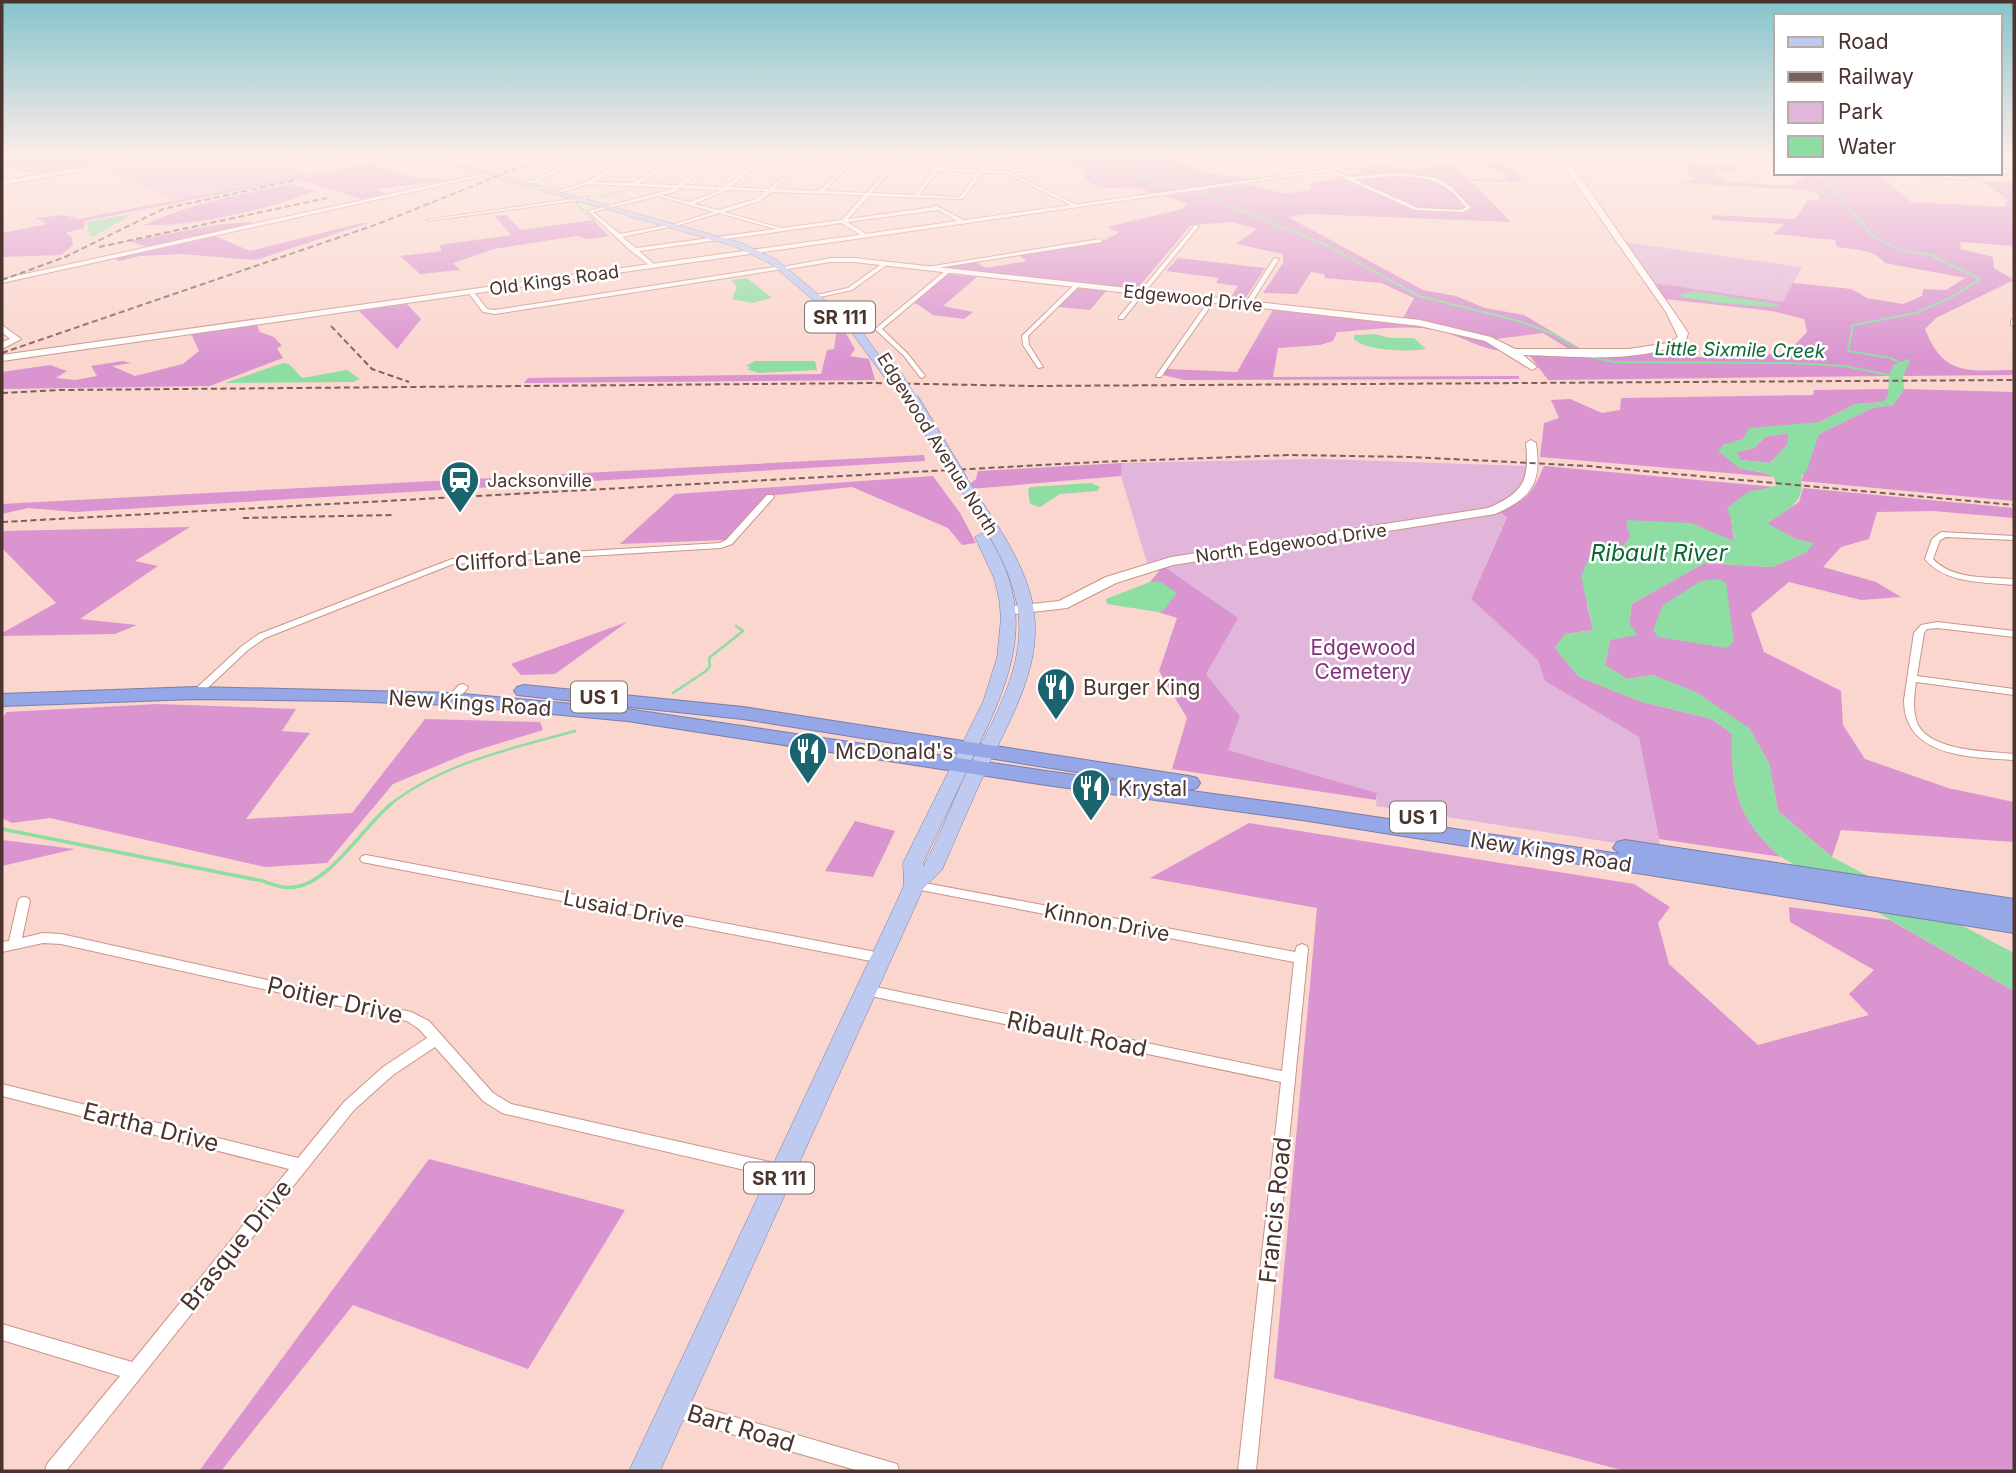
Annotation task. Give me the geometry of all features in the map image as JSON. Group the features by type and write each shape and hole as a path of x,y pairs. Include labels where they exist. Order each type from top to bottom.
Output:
{"highway":[{"name":"New Kings Road","path":"2,700 203,687"},
{"name":"New Kings Road","path":"2,689 203,687 457,693 540,706 972,758 1315,815 1791,873 2014,908"},
{"name":"New Kings Road","path":"1575,848 1818,893 2014,924"}],"main road":[{"name":"Edgewood Avenue North","path":"671,224 760,251"},
{"name":"Edgewood Avenue North","path":"675,225 727,237 760,251 785,267 864,329 956,482 1015,572 1018,610 1000,681 972,758"},
{"name":"SR 111","path":"644,1471 914,885 913,863 972,758"}],"street":[{"path":"2,281 262,224"},
{"path":"604,224 653,266"},
{"path":"618,236 680,224"},
{"path":"762,224 786,230"},
{"path":"633,250 831,224"},
{"path":"846,224 866,236"},
{"name":"Old Kings Road","path":"2,358 951,224"},
{"path":"1513,352 1647,350 1675,344 1683,338 1683,333 1609,224"},
{"path":"1121,318 1197,226"},
{"path":"924,268 1101,241"},
{"name":"Edgewood Drive","path":"785,267 845,259 1432,325 1475,335 1513,352 1532,367"},
{"path":"1248,304 1276,260"},
{"path":"820,295 850,289 885,264"},
{"path":"471,292 485,311 490,312 785,267"},
{"path":"922,376 906,355 878,332 878,327 948,271"},
{"path":"1040,367 1026,345 1025,336 1077,285"},
{"path":"1159,376 1212,300"},
{"path":"2014,320 2014,325"},
{"path":"2,328 16,339 2,346"},
{"name":"North Edgewood Drive","path":"1018,610 1062,605 1111,580 1171,561 1491,511 1516,499 1529,486 1534,460 1531,443"},
{"name":"Clifford Lane","path":"203,687 247,646 262,636 446,563 721,545 729,542 770,497"},
{"path":"2014,538 1944,534 1936,539 1929,559 1937,568 1960,576 2014,582"},
{"path":"2014,634 1937,625 1924,627 1919,633 1909,707 1914,730 1929,741 1949,749 2014,757"},
{"path":"1914,679 2014,692"},
{"name":"Lusaid Drive","path":"366,859 881,958"},
{"name":"Kinnon Drive","path":"914,885 1301,953"},
{"path":"8,945 24,901"},
{"name":"Poitier Drive","path":"8,945 43,938 61,939 411,1017 424,1025 488,1097 507,1110 783,1172"},
{"name":"Francis Road","path":"1247,1471 1301,953"},
{"name":"Ribault Road","path":"866,990 1289,1078"},
{"name":"Brasque Drive","path":"54,1471 349,1106 367,1088 437,1039"},
{"name":"Eartha Drive","path":"2,1090 300,1165"},
{"path":"2,1332 134,1371"},
{"name":"Bart Road","path":"673,1408 890,1471"}],"green space":[{"path":"1624,242 1802,267 1783,302 1654,283"},
{"path":"1322,459 1529,466 1522,489 1492,508 1147,563 1121,476 1122,463"},
{"name":"Edgewood Cemetery","path":"1498,511 1507,516 1471,599 1539,660 1545,681 1639,737 1661,850 1376,806 1377,793 1228,750 1240,716 1206,674 1163,566 1479,517"}],"shaded area":[{"path":"47,224 85,224 84,228 65,233 72,237 73,245 61,255 2,257 2,233"},
{"path":"251,224 147,247 130,241 215,225"},
{"path":"366,224 256,260 181,254 140,256 119,261 113,258 215,236 250,251"},
{"path":"502,224 515,224 521,230 566,224 597,224 609,236 589,239 576,236 494,249 453,263 460,270 420,274 400,256 442,251 439,245 511,235"},
{"path":"1121,224 1208,224 1191,225 1137,289 948,268 946,265 973,261 986,268 1027,261 1017,254 1102,241 1119,233 1107,227"},
{"path":"1238,224 1300,224 1423,290 1456,296 1485,308 1524,315 1581,349 1569,349 1543,333 1496,339 1441,324 1403,318 1414,298 1381,283 1325,278 1324,274 1311,272 1297,294 1263,293 1283,263 1283,254 1236,244 1257,229"},
{"path":"1779,224 2014,224 2014,246 1960,242 1961,249 1993,257 1994,268 2014,280 1936,318 1925,329 1932,345 1950,364 1971,370 2014,370 2014,375 1903,376 1910,359 1894,365 1889,376 1548,380 1530,356 1639,355 1671,351 1690,357 1736,358 1788,352 1807,332 1804,319 1772,311 1665,299 1654,283 1783,302 1793,283 1852,289 1867,298 1903,304 1922,296 1923,289 1946,290 1965,278 1885,263 1881,258 1869,253 1837,247 1835,240 1773,234 1784,224"},
{"path":"1178,258 1265,268 1244,301 1229,300 1238,286 1216,283 1219,278 1166,271"},
{"path":"946,274 977,277 943,306 973,312 964,319 933,315 917,304 909,303"},
{"path":"1079,286 1108,289 1090,310 1058,307"},
{"path":"407,304 421,319 397,349 359,311"},
{"path":"1274,308 1425,325 1482,340 1505,351 1425,328 1337,332 1333,341 1320,345 1278,348 1273,377 1519,376 1519,379 1184,380 1163,375 1167,369 1237,372"},
{"path":"257,325 260,332 274,337 282,346 277,348 283,358 210,386 2,389 2,372 50,365 67,371 56,378 75,380 97,376 91,366 123,361 131,363 112,366 135,376 183,364 199,351 191,334"},
{"path":"837,328 843,328 855,349 850,356 869,359 875,380 524,383 528,378 821,374 827,350 834,349"},
{"path":"1889,389 1883,402 1856,404 1820,422 1723,445 1739,468 1774,477 1540,457 1544,423 1559,418 1551,400 1570,399 1602,413 1620,410 1621,398 1813,395 1814,390"},
{"path":"1904,389 2014,392 2014,501 1801,481 1819,434 1872,408 1893,405"},
{"path":"1788,433 1788,444 1770,463 1740,460 1737,452 1754,448 1765,437"},
{"path":"924,455 925,461 76,512 28,508 2,514 2,504"},
{"path":"1122,463 1121,476 971,489 971,483 976,479 978,471"},
{"path":"1544,466 1776,487 1748,492 1731,519 1734,542 1691,523 1630,537 1621,549 1589,558 1587,605 1593,630 1565,634 1555,648 1579,677 1642,702 1712,719 1732,734 1733,771 1740,802 1755,830 1781,857 1659,839 1639,737 1545,681 1538,660 1471,599 1507,517 1498,511 1522,500 1536,483"},
{"path":"933,476 960,513 976,543 962,545 948,528 852,487 767,496 727,540 620,544 675,494"},
{"path":"1803,488 2014,508 2014,518 1933,511 1877,512 1869,539 1841,547 1823,567 1876,582 1901,597 1861,600 1789,582 1751,614 1764,652 1841,691 1843,725 1865,759 1948,788 2014,802 2014,842 1841,830 1832,857 1778,811 1769,763 1749,728 1653,675 1627,679 1605,665 1610,640 1629,623 1632,604 1704,563 1772,567 1805,553 1813,543 1798,540 1766,524 1799,502"},
{"path":"190,527 135,561 158,566 80,619 137,625 115,634 2,636 2,633 56,603 2,548 2,531"},
{"path":"1163,566 1238,618 1206,674 1240,716 1228,750 1377,793 1376,800 1172,769 1187,718 1159,671 1177,618 1158,612 1164,610 1169,589 1161,582 1150,582"},
{"path":"627,622 555,674 521,675 511,664"},
{"path":"158,704 296,709 282,731 310,733 246,819 352,813 425,719 540,722 543,730 468,753 393,784 327,863 265,867 50,818 12,823 2,818 2,718 7,712"},
{"path":"855,821 895,831 873,877 825,871"},
{"path":"1249,823 1634,884 1670,907 1658,923 1669,964 1758,1045 1869,1015 1849,994 1874,970 1790,922 1789,907 1890,920 2014,991 2014,1471 1625,1471 1274,1378 1317,908 1150,878"},
{"path":"2,840 75,849 2,866"},
{"path":"429,1159 625,1210 528,1369 353,1305 221,1471 199,1471"}],"water":[{"path":"87,224 116,224 95,236 90,237"},
{"path":"747,278 772,298 752,303 732,299 737,287 731,280"},
{"path":"1694,291 1779,306 1727,304 1678,295"},
{"path":"1375,334 1390,338 1414,338 1426,349 1377,348 1354,339 1354,335"},
{"name":"Ribault River","path":"1911,358 1903,376 1904,389 1893,405 1872,408 1819,434 1807,470 1801,477 1802,486 1797,500 1767,523 1798,540 1814,543 1805,553 1772,567 1704,563 1632,604 1629,623 1638,635 1610,640 1605,665 1627,679 1653,675 1696,692 1749,728 1769,763 1778,811 1832,857 2014,953 2014,991 1781,857 1755,830 1747,817 1740,802 1733,771 1732,734 1712,719 1642,702 1579,677 1555,648 1565,634 1593,630 1581,576 1589,558 1621,549 1630,537 1626,520 1691,523 1734,541 1727,508 1748,492 1776,486 1774,477 1739,468 1718,451 1723,445 1743,439 1749,428 1820,422 1856,404 1883,402 1888,396 1889,376 1894,365","holes":["1788,433 1788,444 1770,463 1740,460 1737,452 1754,448 1765,437"]},
{"path":"755,361 815,361 817,370 759,373 748,370 749,367 746,366"},
{"path":"283,363 289,364 302,378 347,370 360,379 353,382 225,383"},
{"path":"1091,483 1100,487 1097,491 1060,494 1040,507 1030,504 1028,489 1031,487"},
{"path":"1720,579 1726,583 1734,641 1727,648 1658,637 1653,630 1663,605 1701,581"},
{"path":"1150,582 1161,582 1177,593 1164,610 1158,612 1107,604 1106,599"}],"waterway":[{"name":"Little Sixmile Creek","path":"1274,224 1326,245 1419,296 1519,321 1553,334 1579,350"},
{"path":"1862,224 1872,235 1899,250 1931,255 1980,279 1952,297 1916,313 1853,325 1848,351 1891,358 1902,364"},
{"name":"Little Sixmile Creek","path":"1590,357 1615,362 1845,366 1893,376"},
{"path":"673,693 706,671 710,666 709,658 743,631 736,626"},
{"path":"388,806 409,791 454,768 502,751 575,731"},
{"path":"2,829 279,886 295,887 308,883 334,865 391,804"}],"railway":[{"path":"2,280 65,257 133,224"},
{"path":"99,247 207,224"},
{"path":"2,353 379,224"},
{"path":"331,326 372,369 409,382"},
{"path":"2,393 61,390 873,383 1033,386 2014,380"},
{"path":"2,522 1097,462 1290,455 1412,457 1589,466 2014,505"},
{"path":"243,518 394,515"}],"place":[{"name":"Jacksonville","path":"460,514"},
{"name":"Burger King","path":"1056,721"},
{"name":"McDonald's","path":"808,785"},
{"name":"Krystal","path":"1091,822"}]}
